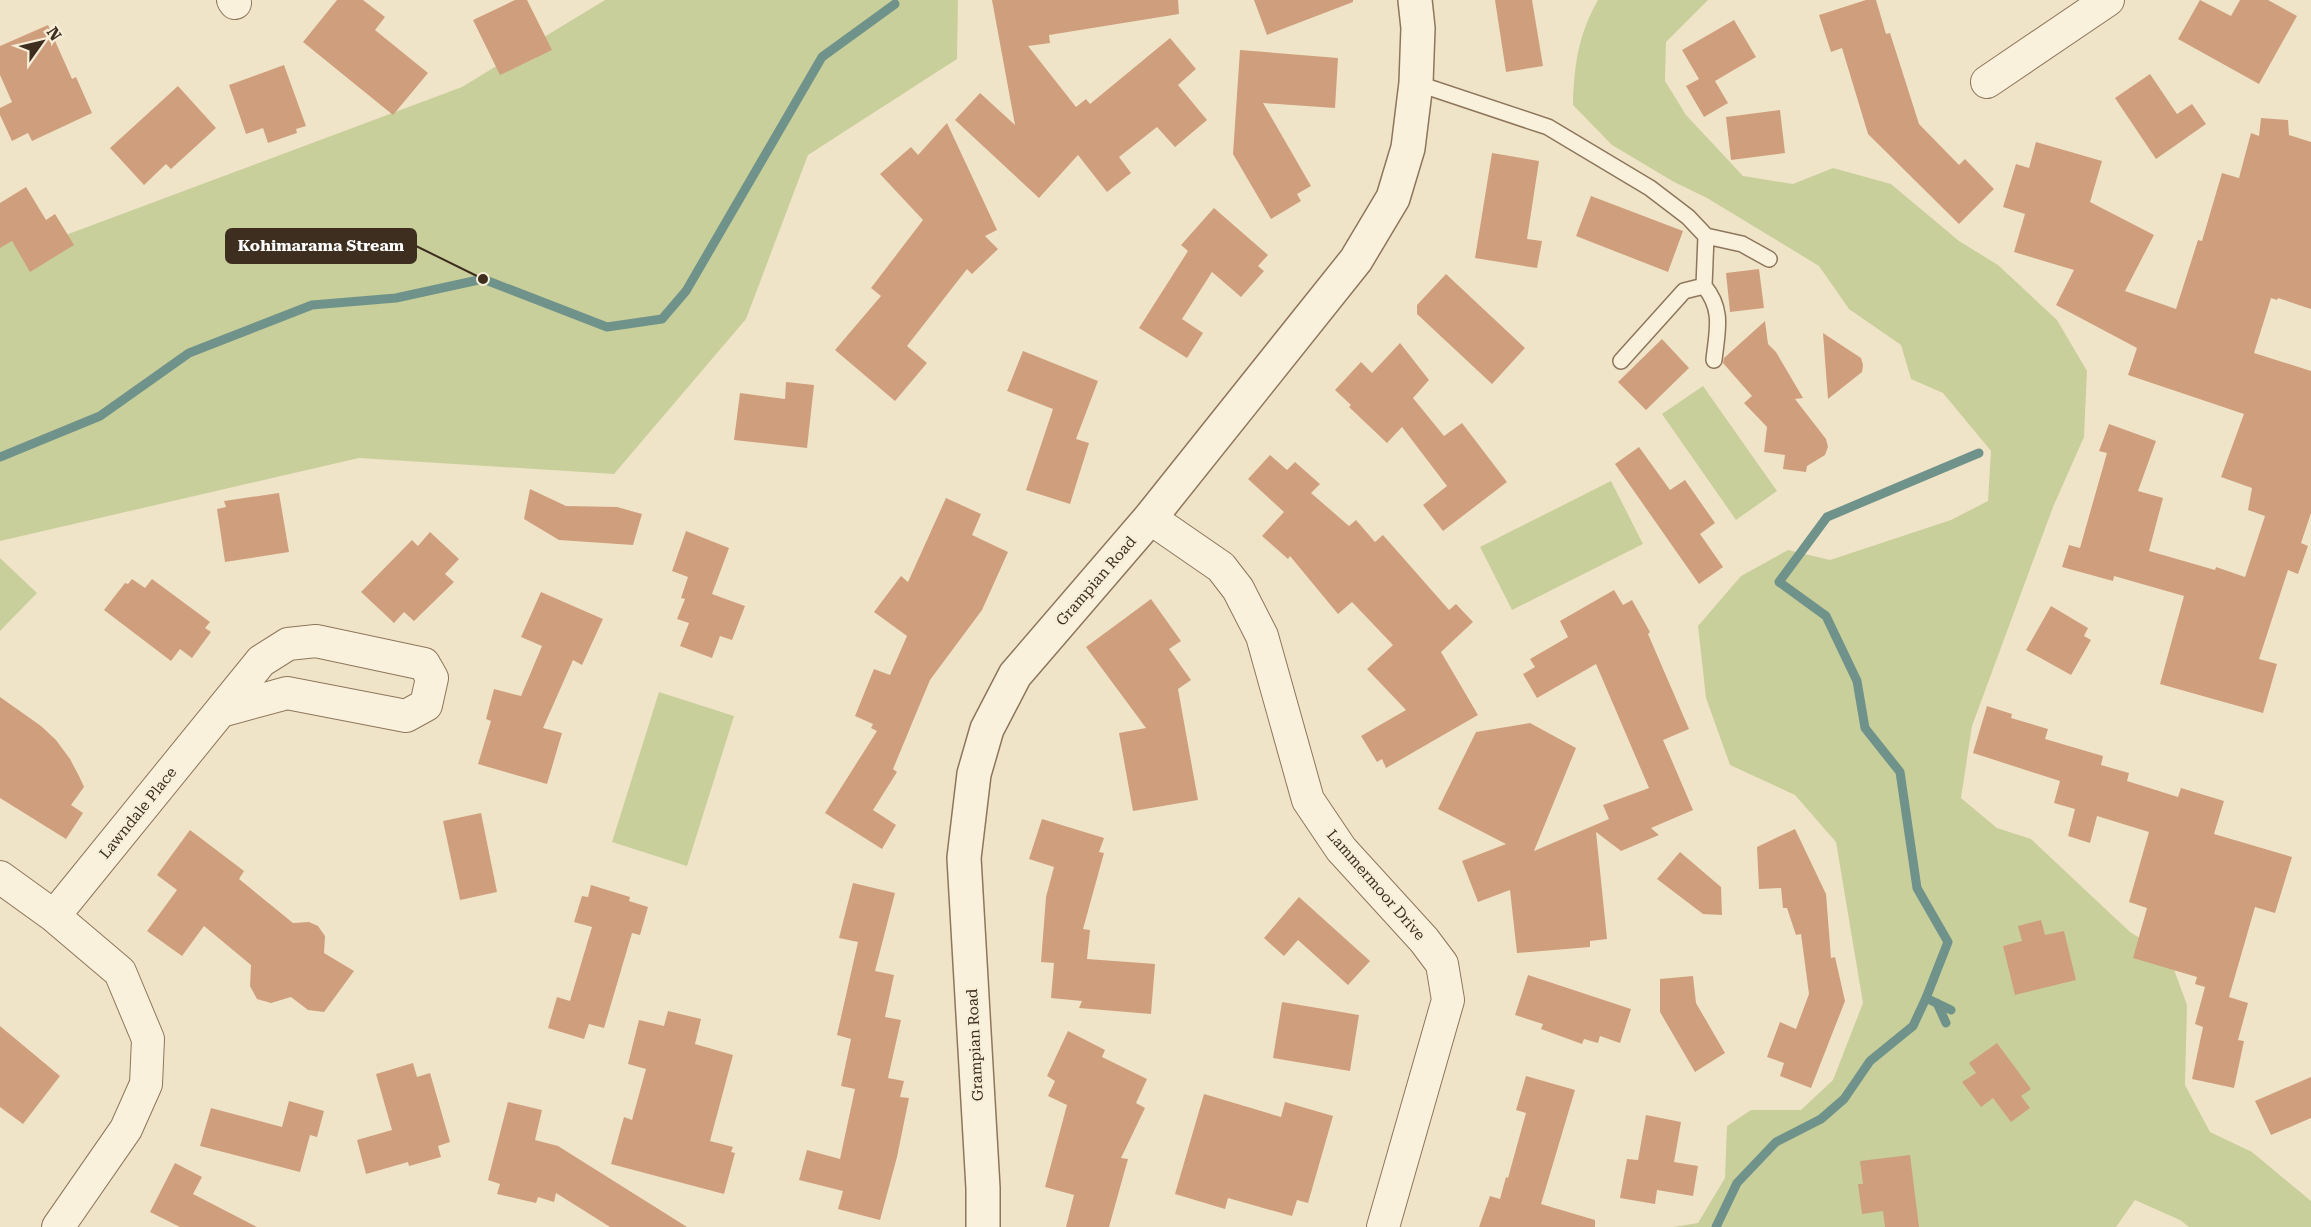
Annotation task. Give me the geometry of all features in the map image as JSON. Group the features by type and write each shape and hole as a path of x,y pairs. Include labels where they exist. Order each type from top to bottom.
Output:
{"street":[{"name":"Grampian Road","path":"983,1227 983,1188 964,858 974,774 987,729 1015,675 1150,518 1356,260 1393,198 1408,148 1416,83 1418,28 1415,0"},
{"path":"1987,82 2108,0"},
{"name":"Lammermoor Drive","path":"1150,518 1221,567 1238,589 1262,636 1308,800 1341,849 1424,940 1442,964 1448,1000 1383,1227"},
{"name":"Lawndale Place","path":"54,916 261,661 288,644 316,641 424,664 432,678 426,705 406,716 287,693 221,711"},
{"path":"0,877 54,916 120,972 148,1039 146,1084 126,1129 58,1227"}],"lane":[{"path":"1416,83 1548,127 1650,188 1688,217 1706,236 1742,244 1769,259"},
{"path":"1706,236 1704,286 1714,298 1718,316 1714,360"},
{"path":"1621,361 1684,291 1704,286"}],"green space":[{"path":"605,0 958,0 957,59 808,155 746,319 614,474 359,458 0,541 0,237 55,239 462,87"},
{"path":"1598,0 1708,0 1666,42 1665,81 1686,115 1743,176 1793,184 1833,168 1891,184 1959,241 1998,265 2057,320 2087,371 2084,437 2053,507 1972,726 1961,798 1997,828 2031,839 2130,932 2169,956 2187,1005 2185,1085 2210,1132 2252,1152 2311,1201 2311,1227 2189,1227 2180,1220 2135,1200 2116,1227 1673,1227 1698,1223 1725,1178 1727,1126 1751,1110 1801,1110 1833,1080 1863,1003 1836,842 1795,795 1730,765 1706,698 1698,626 1741,576 1788,550 1830,560 1951,520 1988,501 1991,451 1943,393 1911,379 1901,345 1849,309 1819,266 1707,198 1674,182 1612,145 1573,105 1578,51"},
{"path":"1703,386 1777,491 1736,520 1662,414"},
{"path":"1611,481 1643,544 1512,610 1480,547"},
{"path":"0,558 37,593 0,631"},
{"path":"659,692 734,716 687,866 612,842"}],"building":[{"path":"337,0 363,0 385,17 375,30 428,73 393,115 303,42"},
{"path":"515,0 527,0 552,50 500,75 473,20"},
{"path":"992,0 1178,0 1179,14 1049,35 1050,43 1028,46 1076,107 1086,99 1090,104 1170,38 1196,69 1178,85 1207,120 1175,147 1157,127 1119,157 1131,173 1107,192 1078,155 1039,198 955,120 980,93 1015,125"},
{"path":"1254,0 1353,0 1353,2 1267,35"},
{"path":"1495,0 1532,0 1543,66 1506,72"},
{"path":"1866,0 1876,0 1886,34 1890,33 1919,124 1959,165 1965,159 1994,189 1959,224 1868,134 1842,48 1831,52 1819,15"},
{"path":"2200,0 2231,16 2240,0 2268,0 2297,16 2259,84 2178,39"},
{"path":"1734,20 1756,57 1715,81 1728,103 1704,117 1686,86 1699,79 1682,50"},
{"path":"48,25 72,79 76,77 92,113 32,141 28,133 12,141 0,115 0,108 12,102 0,75 0,46"},
{"path":"1240,50 1338,58 1335,108 1263,103 1311,186 1297,194 1301,201 1271,219 1233,154"},
{"path":"284,65 306,126 296,129 297,133 268,143 263,128 246,134 229,85"},
{"path":"2150,74 2177,114 2192,104 2206,124 2156,159 2115,98"},
{"path":"178,86 216,128 171,169 166,164 144,185 110,148"},
{"path":"1780,110 1785,153 1731,160 1726,117"},
{"path":"2261,118 2288,120 2289,135 2311,142 2311,309 2278,298 2277,300 2271,298 2254,353 2311,371 2311,513 2301,543 2308,546 2298,574 2288,570 2259,659 2277,664 2263,713 2160,684 2184,596 2114,576 2113,581 2062,567 2069,545 2080,548 2107,453 2099,451 2109,424 2156,441 2138,491 2163,498 2149,551 2215,570 2216,567 2245,577 2265,516 2248,510 2252,488 2221,477 2244,414 2128,375 2137,348 2056,305 2074,270 2014,252 2025,214 2003,207 2016,164 2029,168 2036,142 2102,161 2090,202 2154,235 2125,291 2176,309 2198,240 2202,241 2222,173 2239,178 2251,133 2259,136"},
{"path":"947,123 997,230 985,236 998,249 972,274 967,269 907,346 927,363 895,401 835,350 881,296 871,288 923,220 880,174 911,147 918,155"},
{"path":"1492,153 1539,161 1527,239 1542,241 1537,268 1475,258"},
{"path":"26,187 46,220 55,214 74,245 30,272 12,241 0,248 0,203"},
{"path":"1591,196 1683,231 1668,272 1576,236"},
{"path":"1214,208 1268,255 1258,266 1264,271 1241,297 1212,272 1182,319 1203,333 1187,358 1139,328 1188,251 1181,245"},
{"path":"1759,269 1764,308 1730,312 1726,273"},
{"path":"1446,274 1525,348 1492,384 1417,314 1417,305"},
{"path":"1765,321 1768,344 1776,352 1803,398 1795,399 1826,439 1828,447 1825,455 1807,466 1806,472 1783,469 1785,455 1764,452 1767,427 1744,403 1752,396 1723,363 1724,358"},
{"path":"1823,333 1861,358 1863,365 1862,372 1828,399"},
{"path":"1662,339 1689,368 1646,410 1618,382"},
{"path":"1400,343 1429,380 1413,398 1444,436 1462,423 1507,482 1443,531 1423,505 1447,486 1402,427 1387,443 1349,407 1351,405 1335,390 1361,362 1372,373"},
{"path":"1023,351 1098,381 1076,439 1089,443 1070,504 1026,490 1053,409 1007,391"},
{"path":"786,382 814,385 807,448 734,440 740,393 785,399"},
{"path":"1639,447 1670,490 1685,480 1715,523 1700,534 1723,567 1699,584 1615,464"},
{"path":"1270,455 1287,470 1295,462 1320,484 1311,493 1349,526 1356,520 1375,542 1383,535 1449,610 1456,604 1473,622 1441,652 1478,715 1386,768 1382,759 1377,762 1361,736 1406,710 1367,669 1393,645 1352,602 1338,614 1290,556 1288,559 1262,536 1284,512 1248,479"},
{"path":"530,489 566,506 617,507 642,514 633,545 559,540 524,519"},
{"path":"279,493 289,552 225,562 217,509 226,507 224,501"},
{"path":"946,498 981,514 972,535 1008,552 982,610 930,680 893,769 897,772 873,810 896,825 882,849 825,813 877,731 871,728 873,724 855,716 874,669 890,675 907,636 874,612 901,576 908,582"},
{"path":"686,531 729,548 712,594 745,606 732,640 720,636 712,658 680,646 689,623 677,619 685,599 681,598 688,577 672,571"},
{"path":"430,532 459,559 445,574 454,582 414,621 404,612 394,623 361,592 412,540 418,546"},
{"path":"132,579 145,588 152,579 210,622 205,628 211,632 192,658 180,649 171,661 104,610 125,583 128,584"},
{"path":"1614,590 1623,605 1632,600 1650,632 1648,634 1689,729 1663,740 1693,810 1651,828 1659,835 1621,851 1596,832 1607,939 1590,941 1590,947 1517,953 1510,890 1478,902 1462,861 1506,844 1438,809 1476,732 1530,723 1576,748 1534,851 1609,819 1603,805 1649,788 1596,664 1537,698 1523,674 1535,667 1530,659 1568,637 1560,621"},
{"path":"541,592 603,619 582,665 573,660 543,728 562,733 547,784 478,764 491,721 486,719 494,689 521,696 542,646 521,637"},
{"path":"1151,599 1181,641 1169,649 1191,680 1178,689 1198,800 1133,811 1119,733 1146,728 1086,647"},
{"path":"2051,606 2088,628 2084,636 2091,640 2071,675 2026,650"},
{"path":"0,697 41,726 56,740 79,776 84,787 71,805 83,813 66,839 0,798"},
{"path":"1987,706 2012,714 2011,718 2048,729 2045,739 2103,756 2101,765 2129,773 2127,781 2178,797 2181,788 2224,801 2214,834 2292,857 2275,913 2255,907 2229,997 2248,1003 2238,1040 2244,1041 2234,1088 2192,1079 2203,1027 2195,1024 2205,987 2195,984 2197,977 2133,958 2147,908 2129,902 2149,832 2097,816 2090,843 2068,836 2075,809 2054,803 2060,781 1973,753"},
{"path":"481,813 497,892 460,900 443,821"},
{"path":"1042,819 1104,838 1099,852 1104,853 1083,929 1090,930 1087,959 1155,964 1151,1014 1079,1008 1082,1001 1051,998 1054,963 1041,962 1046,897 1054,867 1029,859"},
{"path":"1795,829 1826,894 1831,958 1835,957 1845,1001 1811,1088 1780,1076 1784,1063 1767,1057 1780,1022 1796,1029 1809,994 1801,934 1796,935 1787,908 1783,908 1781,888 1759,889 1757,847"},
{"path":"190,830 244,871 239,879 293,923 309,922 318,926 325,936 324,953 354,971 324,1012 308,1010 291,997 271,1003 257,999 250,986 251,965 204,926 182,956 147,931 177,890 157,875"},
{"path":"1680,852 1721,887 1722,915 1703,914 1657,879"},
{"path":"853,883 895,893 875,971 894,975 885,1017 901,1020 888,1078 904,1081 900,1097 909,1098 897,1157 880,1220 838,1209 843,1191 799,1180 807,1150 840,1159 855,1089 841,1086 851,1039 837,1035 858,942 839,938"},
{"path":"591,885 630,897 629,901 648,907 640,935 632,933 604,1028 589,1024 584,1039 548,1028 557,997 570,1001 592,927 574,922 582,896 588,897"},
{"path":"1299,897 1370,961 1348,985 1298,940 1284,956 1264,938"},
{"path":"2041,920 2045,935 2064,931 2076,980 2015,995 2003,946 2022,941 2018,926"},
{"path":"1528,975 1631,1009 1620,1043 1600,1036 1598,1043 1584,1039 1582,1044 1541,1029 1543,1024 1515,1015"},
{"path":"1693,976 1696,1003 1725,1053 1695,1072 1660,1012 1660,979"},
{"path":"1282,1002 1359,1015 1350,1071 1273,1058"},
{"path":"668,1011 701,1019 695,1044 733,1055 710,1141 733,1147 731,1152 735,1153 724,1194 611,1164 624,1117 632,1120 646,1069 628,1064 639,1020 664,1026"},
{"path":"0,1026 60,1076 23,1124 0,1107"},
{"path":"1068,1031 1105,1050 1102,1057 1147,1079 1136,1103 1145,1108 1121,1158 1128,1159 1109,1227 1066,1227 1074,1195 1045,1187 1067,1105 1048,1096 1055,1081 1047,1076"},
{"path":"1997,1043 2031,1089 2021,1096 2030,1108 2011,1122 1993,1098 1981,1107 1962,1082 1976,1073 1969,1063"},
{"path":"413,1063 417,1077 430,1073 450,1142 438,1146 441,1157 409,1166 408,1162 366,1174 357,1140 392,1130 376,1074"},
{"path":"1526,1076 1575,1090 1541,1204 1595,1220 1595,1227 1479,1227 1490,1196 1500,1199 1506,1177 1508,1178 1526,1113 1516,1110"},
{"path":"2311,1077 2311,1118 2271,1135 2255,1101"},
{"path":"1204,1094 1281,1117 1285,1102 1333,1116 1308,1203 1297,1200 1292,1216 1228,1198 1225,1209 1175,1194"},
{"path":"289,1101 324,1111 317,1137 310,1135 300,1172 200,1146 211,1108 282,1127"},
{"path":"508,1102 542,1110 535,1140 558,1146 687,1227 610,1227 556,1193 554,1202 538,1197 536,1203 497,1194 500,1184 488,1180"},
{"path":"1646,1115 1681,1122 1674,1162 1698,1166 1693,1196 1657,1190 1655,1204 1620,1198 1627,1159 1638,1160"},
{"path":"1910,1155 1919,1227 1885,1227 1883,1211 1862,1214 1858,1184 1863,1184 1860,1161"},
{"path":"175,1163 202,1177 193,1194 257,1227 180,1227 150,1212"}],"waterway":[{"path":"0,457 100,416 189,353 312,305 396,298 483,279 607,327 662,319 686,291 822,57 895,4"},
{"path":"1951,1010 1926,998 1948,942 1917,888 1900,772 1865,728 1857,681 1826,616 1779,582 1827,517 1979,453"},
{"path":"1716,1227 1737,1183 1776,1142 1821,1119 1844,1099 1870,1061 1913,1026 1926,998"},
{"path":"1937,1003 1946,1023"}],"place":[{"name":"Kohimarama Stream","path":"483,279"}]}
